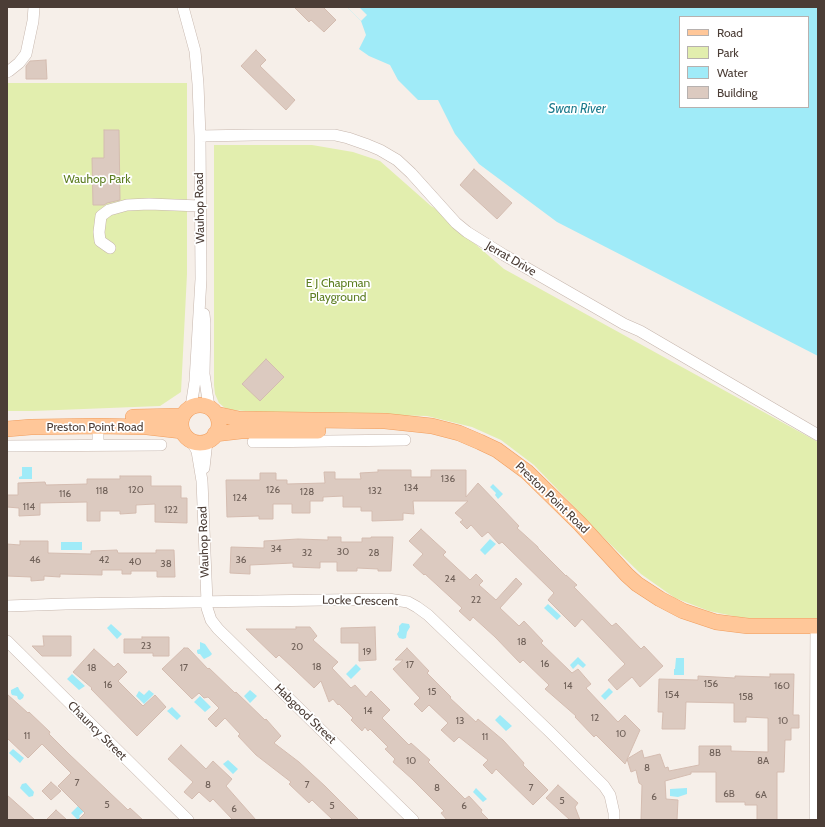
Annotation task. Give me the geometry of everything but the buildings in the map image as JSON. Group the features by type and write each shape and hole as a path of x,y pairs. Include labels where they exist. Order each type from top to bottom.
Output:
{"main road":[{"path":"201,405 213,411 218,419 219,427 211,438 197,442 187,423 201,405"},
{"name":"Preston Point Road","path":"213,411 239,420 386,421 432,426 459,433 497,450 527,472 580,524 637,584 660,599 684,611 716,622 748,626 817,630"},
{"name":"Preston Point Road","path":"7,421 42,417 187,423"},
{"name":"Preston Point Road","path":"7,429 31,427 98,426 147,427 187,423"},
{"name":"Preston Point Road","path":"211,438 241,431 305,436 377,431 434,436 449,440 469,447 508,469 521,480 619,578 652,605 683,620 710,630 743,635 817,630"}],"street":[{"path":"7,72 19,63 26,54 33,21 34,7"},
{"name":"Wauhop Road","path":"183,7 195,51 200,136 201,279 195,382 187,423 197,451 202,481 207,602"},
{"name":"Jerrat Drive","path":"200,136 335,135 361,142 380,150 396,160 411,173 456,223 467,232 504,255 624,324 640,331 818,435"},
{"path":"110,248 100,241 98,232 101,216 109,210 127,205 149,204 200,206"},
{"name":"Wauhop Road","path":"201,279 205,324 204,374 213,411"},
{"path":"98,426 98,445"},
{"path":"253,442 305,436 405,440"},
{"name":"Wauhop Road","path":"202,481 211,438"},
{"path":"7,446 161,445"},
{"name":"Locke Crescent","path":"7,606 388,599 408,602 428,615 604,786 610,795 614,820"},
{"name":"Habgood Street","path":"207,602 207,608 211,620 218,629 413,820"},
{"path":"815,820 817,630"},
{"name":"Chauncy Street","path":"7,641 188,820"}],"green space":[{"name":"Wauhop Park","path":"7,83 187,83 187,274 181,392 160,406 7,411"},
{"name":"E J Chapman Playground","path":"214,145 312,145 353,152 380,161 504,269 818,442 818,619 768,620 738,617 709,611 675,598 641,574 534,465 501,440 472,427 427,416 258,412 225,408 219,403 215,394 214,385"}],"water":[{"name":"Swan River","path":"347,7 818,7 818,356 557,222 479,164 455,134 438,100 418,100 398,80 390,65 369,56 359,49 366,35 361,21"},
{"path":"22,467 32,467 32,479 19,479 19,477 22,476"},
{"path":"493,484 503,494 498,499 495,495 496,493 490,487"},
{"path":"490,539 496,544 485,555 480,550"},
{"path":"61,542 82,542 82,550 61,550"},
{"path":"548,604 561,616 557,620 544,608"},
{"path":"402,623 409,624 410,627 406,638 403,639 399,638 397,634 399,631 399,626"},
{"path":"111,624 122,634 117,639 107,628"},
{"path":"200,642 205,644 212,654 204,659 197,652 197,650 200,649"},
{"path":"578,657 586,665 583,668 578,664 573,669 570,665"},
{"path":"676,658 684,658 684,675 674,675"},
{"path":"356,664 361,669 351,679 346,674"},
{"path":"72,674 85,686 79,690 67,679"},
{"path":"17,687 24,695 20,700 17,696 12,695 11,693 11,690"},
{"path":"609,688 613,692 605,700 601,696"},
{"path":"149,690 154,694 144,704 136,696 139,691 144,695"},
{"path":"250,690 257,696 250,703 244,696"},
{"path":"200,696 211,707 205,712 194,702"},
{"path":"172,707 181,716 177,720 167,711"},
{"path":"500,715 512,726 506,731 495,720"},
{"path":"13,749 24,758 20,763 9,753"},
{"path":"228,760 238,769 233,774 223,764"},
{"path":"26,783 34,792 33,796 29,797 20,788 22,784"},
{"path":"476,788 487,799 483,802 473,792"},
{"path":"687,788 687,794 678,797 670,796 670,789"},
{"path":"80,804 86,809 79,816 80,817 78,820 71,813"}],"pier":[{"path":"347,7 359,7 367,15 361,21"}]}
